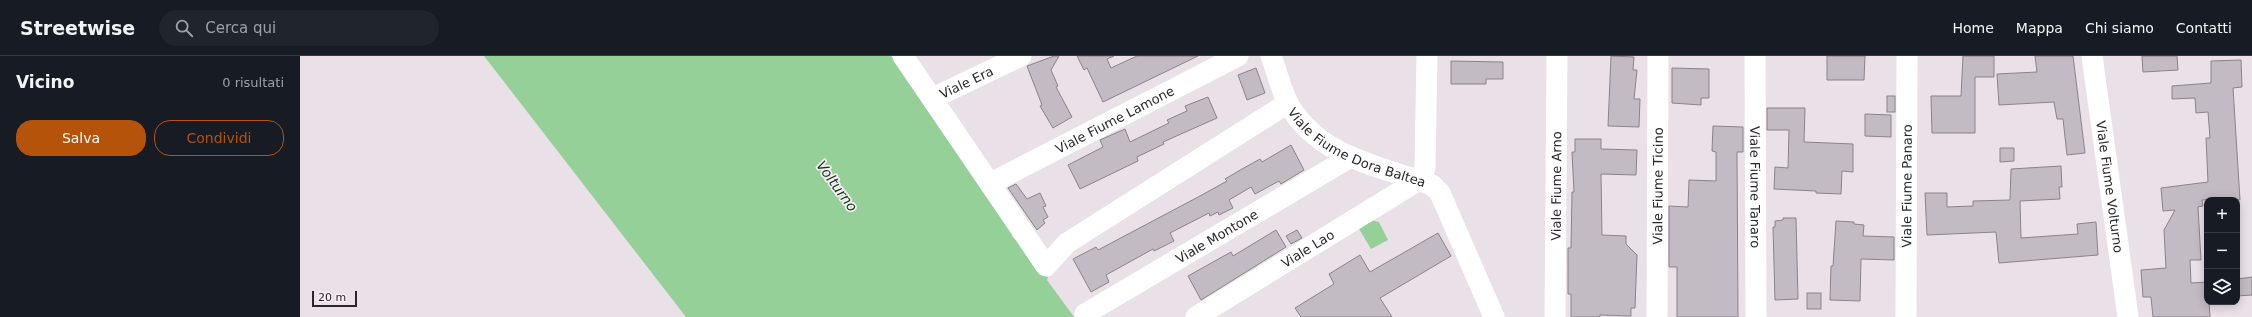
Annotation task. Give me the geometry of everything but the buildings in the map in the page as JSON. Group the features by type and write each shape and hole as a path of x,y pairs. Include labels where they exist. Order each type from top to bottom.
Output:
{"street":[{"path":"903,56 991,182 1046,266 1067,243 1288,103"},
{"name":"Viale Era","path":"933,98 1021,56"},
{"name":"Viale Fiume Lamone","path":"991,182 1238,56"},
{"name":"Viale Fiume Dora Baltea","path":"1271,56 1288,103 1308,130 1324,143 1349,158 1419,180 1432,185 1440,192 1491,316"},
{"path":"1419,180 1423,176 1425,167 1427,56"},
{"name":"Viale Fiume Arno","path":"1555,317 1557,56"},
{"name":"Viale Fiume Ticino","path":"1657,317 1658,56"},
{"name":"Viale Fiume Tanaro","path":"1755,56 1756,317"},
{"name":"Viale Fiume Panaro","path":"1906,317 1907,56"},
{"name":"Viale Fiume Volturno","path":"2092,56 2128,317"},
{"name":"Viale Montone","path":"1085,314 1349,158"},
{"name":"Viale Lao","path":"1196,317 1419,180"}],"water":[{"name":"Volturno","path":"484,56 891,56 1015,231 1012,234 1013,238 1024,245 1033,254 1048,277 1047,280 1074,317 686,317"},
{"path":"1371,220 1379,222 1388,240 1371,249 1358,227"}]}
